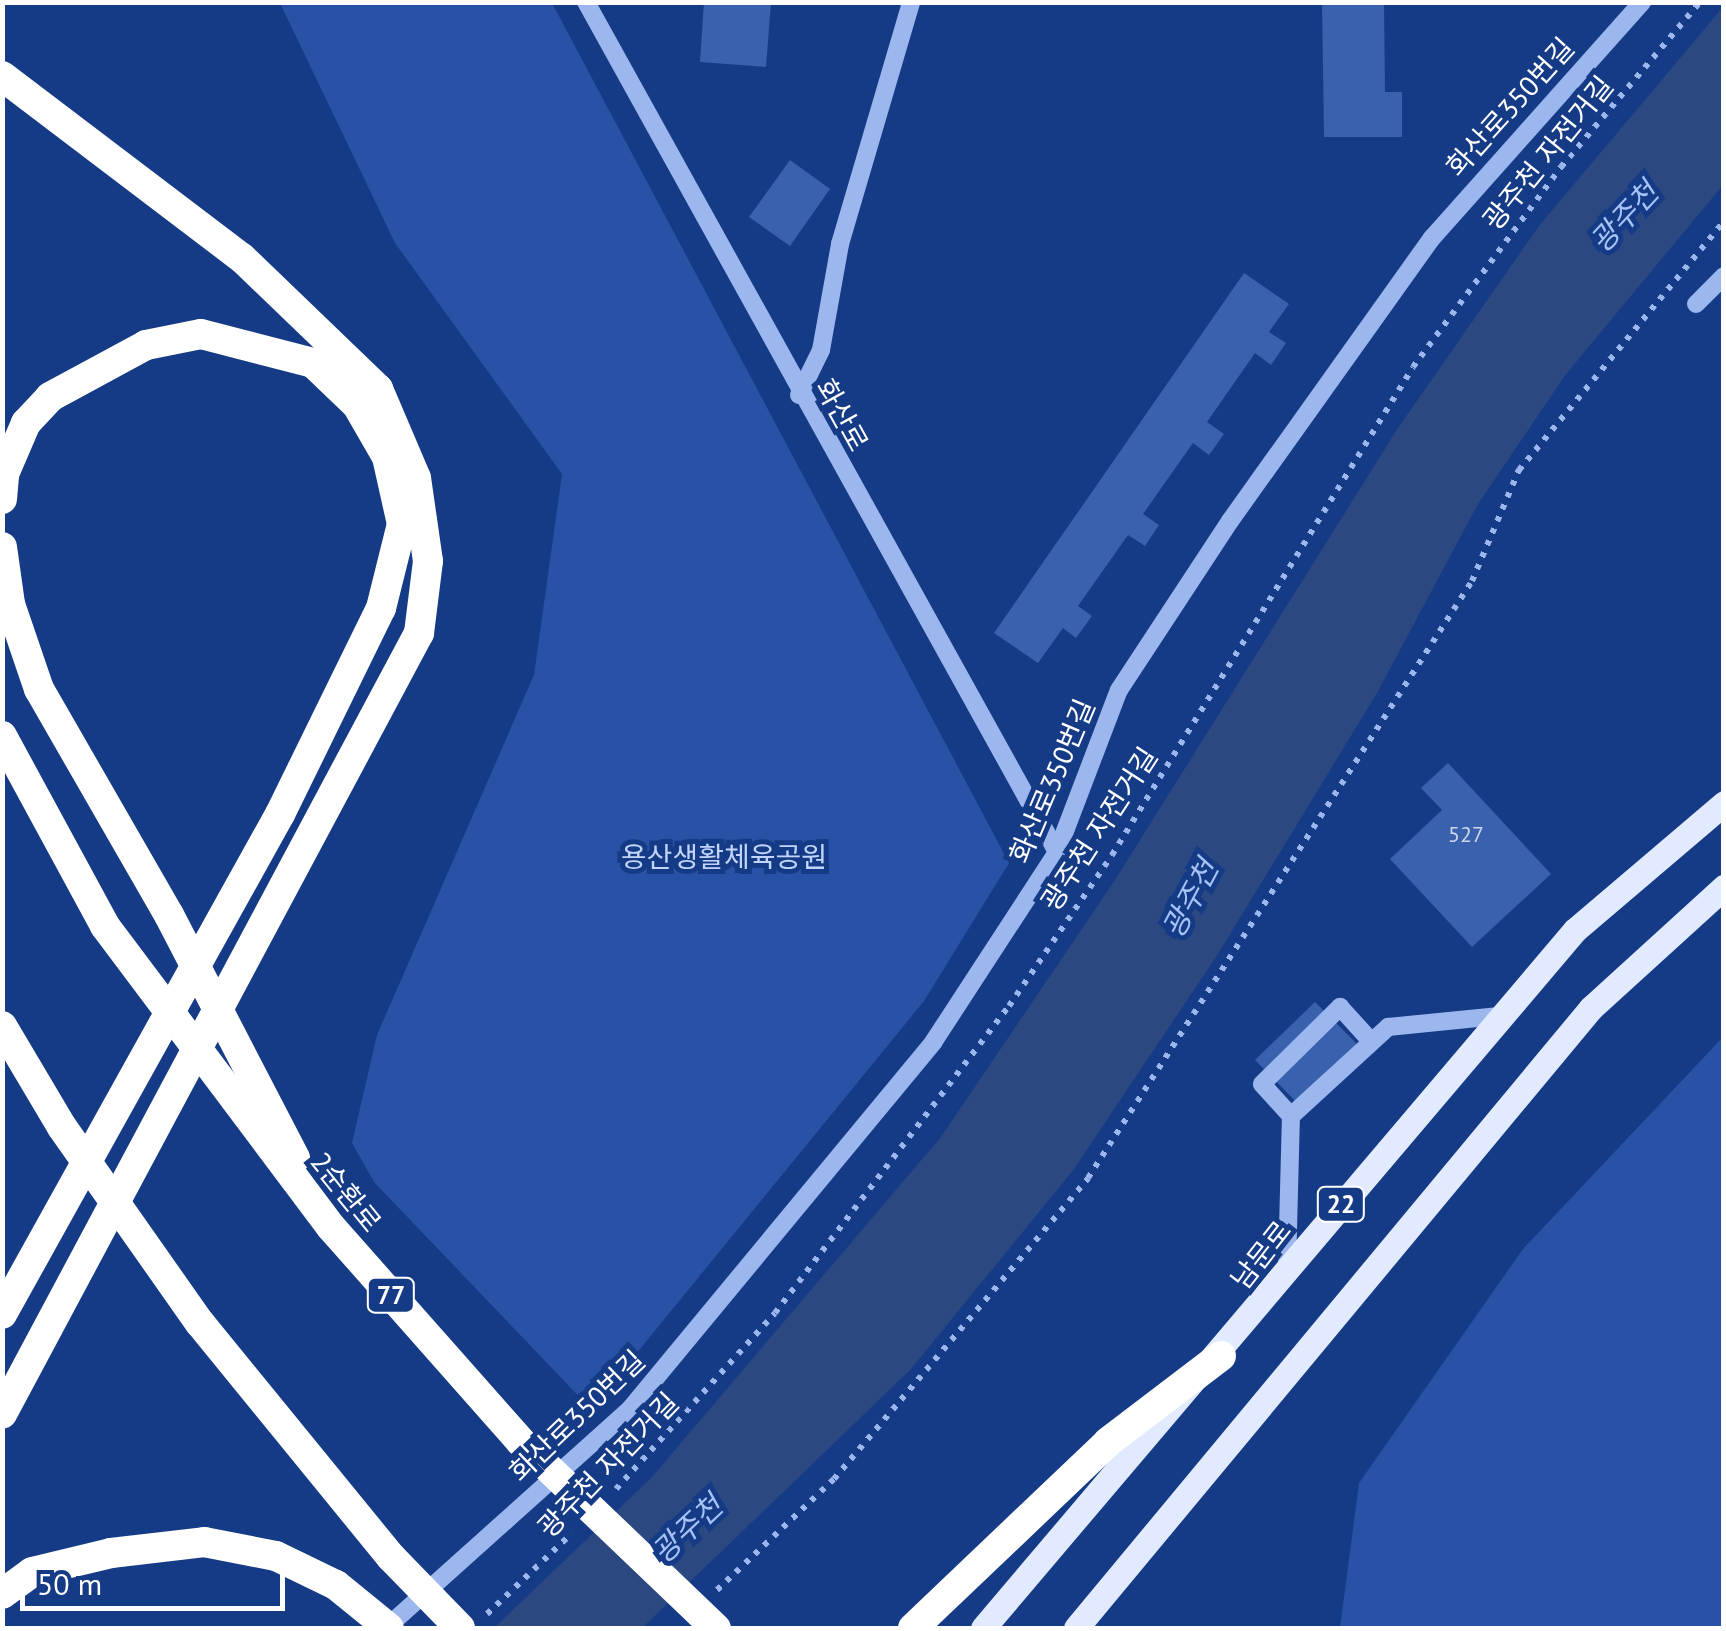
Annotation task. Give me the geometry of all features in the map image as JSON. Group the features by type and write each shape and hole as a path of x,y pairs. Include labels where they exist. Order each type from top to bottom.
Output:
{"highway":[{"path":"2,76 242,258 378,389 416,478 428,561 419,634 2,1414"},
{"path":"2,499 4,474 26,423 50,397 146,345 201,334 313,363 357,404 387,457 402,524 381,608 280,814 2,1314"},
{"path":"2,547 10,604 39,689 169,915 331,1227"},
{"name":"2순환로","path":"2,736 105,926 331,1227 520,1442 711,1615"},
{"path":"2,1026 62,1127 200,1323 391,1557 460,1628"},
{"path":"913,1628 1108,1442 1222,1356"},
{"path":"2,1594 32,1572 112,1553 204,1542 276,1556 336,1585 387,1628"}],"main road":[{"name":"남문로","path":"983,1628 1222,1356 1287,1268 1575,930 1724,803"},
{"name":"22","path":"1076,1628 1591,1008 1724,887"}],"street":[{"name":"화산로","path":"586,2 799,394 1057,852"},
{"path":"799,394 821,350 840,244 911,2"},
{"name":"화산로350번길","path":"387,1628 665,1370 934,1042 1057,852 1119,690 1241,505 1432,238 1642,2"},
{"path":"1696,304 1724,276"},
{"path":"1287,1268 1291,1116 1262,1084 1340,1008 1369,1040"},
{"path":"1291,1116 1369,1040 1426,1018 1499,1016"}],"path":[{"name":"광주천 자전거길","path":"608,1497 775,1313 1009,1006 1112,855 1413,367 1561,167 1700,2"},
{"path":"711,1615 847,1464 1088,1178 1472,581 1519,470 1724,221"},
{"name":"광주천 자전거길","path":"471,1628 584,1522"}],"green space":[{"name":"용산생활체육공원","path":"280,3 552,3 1009,863 924,1001 591,1409 374,1182 352,1143 377,1035 534,675 562,474 395,243"},
{"path":"1723,1037 1723,1628 1340,1628 1359,1483 1523,1249"}],"water":[{"name":"광주천","path":"1723,7 1723,185 1566,374 1478,504 1377,693 1218,954 1074,1169 911,1369 642,1628 494,1628 652,1477 941,1137 1115,880 1398,428 1539,226"}],"building":[{"path":"704,2 771,2 766,67 700,62"},
{"path":"1322,2 1384,2 1385,92 1402,92 1402,137 1324,137"},
{"path":"790,160 830,189 790,246 749,217"},
{"path":"1244,273 1289,304 1269,332 1286,343 1271,365 1255,353 1207,422 1224,434 1209,455 1193,443 1143,514 1159,525 1145,546 1128,535 1078,606 1092,616 1076,638 1063,628 1038,663 994,633"},
{"path":"1448,763 1551,874 1472,947 1390,859 1442,810 1421,788"},
{"path":"1315,1002 1364,1051 1304,1110 1255,1060"}]}
